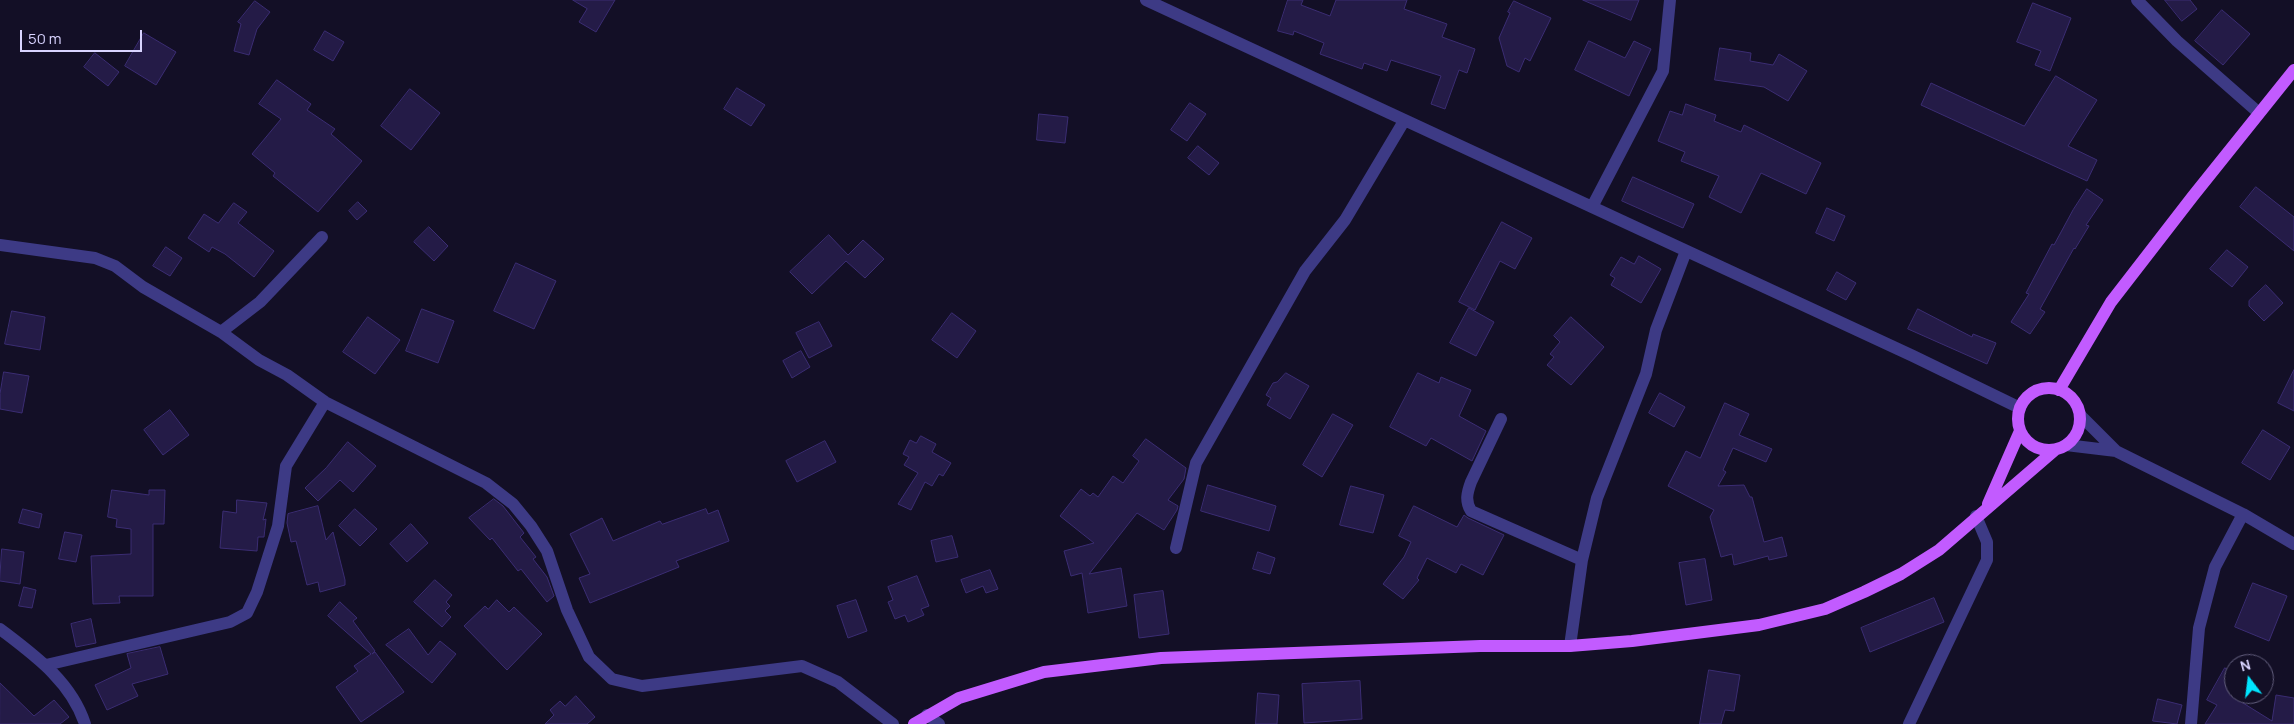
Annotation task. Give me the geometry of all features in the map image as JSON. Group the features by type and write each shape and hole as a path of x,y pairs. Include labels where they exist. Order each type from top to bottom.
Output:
{"main road":[{"path":"2058,390 2111,302 2294,70"},
{"path":"914,724 928,714 959,698 1044,672 1160,658 1480,646 1570,646 1632,642 1759,625 1825,609 1901,574 1939,550 1981,512 2060,447 2077,432 2080,415 2073,400 2058,390 2040,390 2025,400 2020,408 2018,423 2020,431 2031,444 2046,450 2060,447"},
{"path":"1981,512 2020,431"}],"street":[{"path":"1146,0 1913,356 2020,408"},
{"path":"1592,207 1663,71 1670,0"},
{"path":"2136,0 2177,41 2259,113"},
{"path":"1176,548 1196,463 1305,271 1345,220 1404,121"},
{"path":"221,332 260,302 322,237"},
{"path":"0,245 95,258 115,266 143,287 221,332 259,360 287,375 324,402 486,483 513,504 532,526 547,551 567,610 589,657 612,679 642,686 802,666 838,682 893,724"},
{"path":"1570,646 1582,560 1598,498 1634,408 1646,374 1656,330 1686,251"},
{"path":"46,665 230,622 247,613 257,592 278,526 286,466 324,402"},
{"path":"2080,415 2116,451 2243,514 2294,544"},
{"path":"1501,419 1467,493 1467,504 1472,511 1582,560"},
{"path":"2060,447 2116,451"},
{"path":"1909,724 1987,560 1987,542 1981,512"},
{"path":"2191,724 2199,628 2215,568 2243,514"},
{"path":"0,628 46,665 60,681 85,724"},
{"path":"928,714 939,724"}],"building":[{"path":"573,0 615,0 596,32 579,22 587,9"},
{"path":"1288,0 1303,0 1301,5 1330,16 1336,0 1407,0 1404,9 1447,24 1442,37 1475,49 1467,73 1459,70 1445,109 1431,104 1441,76 1391,60 1387,71 1364,63 1362,69 1320,54 1324,43 1294,31 1293,35 1278,31"},
{"path":"1583,0 1639,0 1631,20"},
{"path":"2165,0 2190,0 2197,9 2182,21"},
{"path":"255,1 270,12 257,29 249,55 234,51 241,24 238,22"},
{"path":"1514,1 1551,18 1530,61 1525,58 1519,72 1507,66 1499,38"},
{"path":"2033,3 2071,18 2050,71 2035,65 2041,51 2017,42"},
{"path":"2222,10 2250,34 2223,65 2195,41"},
{"path":"325,31 344,42 333,61 314,50"},
{"path":"144,33 176,52 156,85 125,66"},
{"path":"1589,41 1625,58 1634,41 1651,49 1629,96 1575,70"},
{"path":"1720,48 1751,53 1750,61 1773,65 1779,54 1807,71 1788,101 1764,87 1715,80"},
{"path":"95,53 119,72 108,86 84,67"},
{"path":"2056,76 2097,100 2068,146 2097,160 2087,181 1921,105 1931,83 2024,126"},
{"path":"277,80 311,104 307,110 335,129 331,134 362,161 318,212 273,176 275,173 252,154 281,119 259,104"},
{"path":"737,88 765,105 751,126 724,109"},
{"path":"410,89 440,113 411,150 381,126"},
{"path":"1190,103 1206,114 1187,141 1171,130"},
{"path":"1686,104 1716,115 1714,121 1741,132 1744,125 1821,163 1806,194 1761,173 1741,213 1709,197 1719,176 1681,161 1685,152 1658,141 1670,111 1682,115"},
{"path":"1039,114 1068,117 1065,143 1037,140"},
{"path":"1198,146 1219,163 1209,175 1188,158"},
{"path":"1633,177 1694,204 1683,228 1622,201"},
{"path":"2256,187 2294,217 2294,251 2240,207"},
{"path":"2087,189 2103,200 2086,225 2089,226 2074,248 2040,309 2045,312 2030,334 2011,322 2029,294 2026,293 2052,244 2054,245"},
{"path":"358,202 367,211 357,220 349,211"},
{"path":"234,203 247,212 238,223 274,251 254,277 225,254 212,247 209,252 188,238 204,214 218,223"},
{"path":"1827,208 1845,216 1834,241 1816,233"},
{"path":"1502,222 1532,238 1515,269 1500,261 1475,310 1459,302"},
{"path":"429,227 448,246 434,261 414,242"},
{"path":"829,235 848,255 863,240 884,259 865,278 846,261 812,294 790,272"},
{"path":"166,247 182,258 170,276 153,266"},
{"path":"2227,250 2248,267 2232,287 2210,269"},
{"path":"1639,256 1661,269 1641,303 1611,285 1615,278 1610,275 1621,257 1634,264"},
{"path":"516,263 556,281 534,329 494,311"},
{"path":"1837,272 1856,283 1846,300 1827,290"},
{"path":"2266,285 2283,303 2264,321 2249,306 2249,301"},
{"path":"1469,308 1494,322 1476,356 1450,343"},
{"path":"422,309 454,321 438,363 406,351"},
{"path":"1918,309 1972,337 1973,334 1996,343 1987,364 1908,329"},
{"path":"12,311 45,317 40,350 5,344"},
{"path":"952,313 976,331 957,358 932,340"},
{"path":"368,317 400,340 375,374 343,352"},
{"path":"1571,317 1604,347 1571,385 1547,365 1554,357 1550,354 1560,342 1554,336"},
{"path":"819,322 832,346 809,358 796,333"},
{"path":"801,351 810,367 792,378 783,361"},
{"path":"2294,370 2294,411 2278,403"},
{"path":"4,372 29,376 22,413 0,409 0,394"},
{"path":"1286,373 1309,386 1290,419 1267,405 1271,398 1266,395 1273,383 1277,382"},
{"path":"1418,373 1439,383 1441,377 1471,390 1459,416 1486,431 1472,461 1431,438 1426,446 1390,427"},
{"path":"1660,393 1685,407 1674,427 1649,413"},
{"path":"1725,403 1749,414 1739,435 1772,449 1766,462 1733,448 1723,470 1726,472 1718,486 1744,485 1750,497 1752,497 1764,542 1782,537 1787,556 1769,560 1768,556 1734,565 1732,554 1721,557 1710,517 1714,510 1668,486 1686,451 1700,458"},
{"path":"170,410 189,435 163,455 144,430"},
{"path":"1333,414 1353,425 1322,477 1303,465"},
{"path":"2263,430 2290,447 2270,480 2242,463"},
{"path":"921,436 936,444 932,452 951,463 943,476 939,474 932,486 925,482 911,510 898,504 918,473 904,465 909,457 903,454 910,440 916,443"},
{"path":"1146,439 1186,468 1184,479 1168,500 1178,506 1177,510 1164,530 1137,513 1089,574 1121,568 1127,606 1088,613 1082,573 1071,576 1064,551 1094,543 1060,516 1081,489 1090,496 1093,493 1098,497 1113,476 1123,483 1139,461 1133,456"},
{"path":"825,441 836,462 797,482 786,461"},
{"path":"348,442 376,466 353,492 340,480 318,501 305,488 326,468"},
{"path":"1208,485 1276,506 1269,531 1201,511"},
{"path":"1351,486 1384,495 1373,533 1340,525"},
{"path":"112,490 149,495 149,490 165,490 164,524 153,524 153,596 119,596 120,603 93,604 91,556 131,554 131,529 116,527 117,519 108,517"},
{"path":"494,499 503,506 524,533 520,537 536,557 533,559 547,577 554,596 547,602 521,569 518,571 492,538 490,540 469,518"},
{"path":"237,500 267,503 263,520 266,519 264,537 258,537 257,551 220,548 223,511 236,513"},
{"path":"318,506 326,540 333,532 345,580 345,585 320,592 318,582 307,585 296,541 291,542 287,523 288,514"},
{"path":"1414,506 1457,527 1464,515 1504,535 1483,575 1461,564 1456,573 1427,558 1417,578 1419,580 1403,599 1383,584 1404,557 1411,542 1399,536"},
{"path":"23,509 42,514 39,528 19,523"},
{"path":"355,509 377,529 360,546 339,526"},
{"path":"706,509 708,514 718,510 729,541 676,561 679,567 590,603 579,578 590,574 570,534 602,518 613,541 660,521 662,524"},
{"path":"411,524 428,543 407,562 390,544"},
{"path":"65,532 82,535 76,562 59,559"},
{"path":"952,536 958,557 936,562 931,541"},
{"path":"2,549 24,552 20,584 0,581"},
{"path":"1258,552 1275,558 1270,574 1253,569"},
{"path":"1705,559 1712,600 1686,605 1679,563"},
{"path":"990,570 998,589 986,593 983,586 966,593 961,580"},
{"path":"917,576 929,606 921,609 924,615 908,622 905,615 895,619 888,602 893,600 888,587"},
{"path":"435,580 452,595 446,602 450,606 445,611 451,617 442,627 414,602"},
{"path":"2253,583 2287,596 2269,641 2235,627"},
{"path":"24,587 36,590 32,608 19,606"},
{"path":"1163,591 1169,634 1139,638 1134,595"},
{"path":"1934,598 1944,622 1870,652 1861,628"},
{"path":"497,600 509,612 514,607 542,634 507,670 464,626 485,606 488,609"},
{"path":"856,600 867,631 848,638 837,606"},
{"path":"340,602 357,618 353,621 375,651 372,654 375,652 404,692 361,722 336,687 358,671 354,666 371,654 328,616"},
{"path":"91,619 96,643 76,647 71,624"},
{"path":"409,629 428,655 440,641 456,654 432,683 386,645"},
{"path":"160,647 168,674 132,684 138,696 107,710 95,685 131,668 127,654"},
{"path":"1709,670 1740,675 1734,711 1725,710 1721,724 1700,724"},
{"path":"2224,670 2224,704 2245,704 2272,721 2276,695 2294,698 2294,724 2205,724 2217,705 2207,700"},
{"path":"1360,681 1362,719 1304,723 1302,684"},
{"path":"0,683 34,716 54,700 69,717 60,724 0,724"},
{"path":"1258,693 1279,695 1277,724 1256,724"},
{"path":"576,696 595,717 587,724 545,724 554,715 550,710 560,701 565,706"},
{"path":"2158,699 2182,705 2177,724 2153,721"}]}
